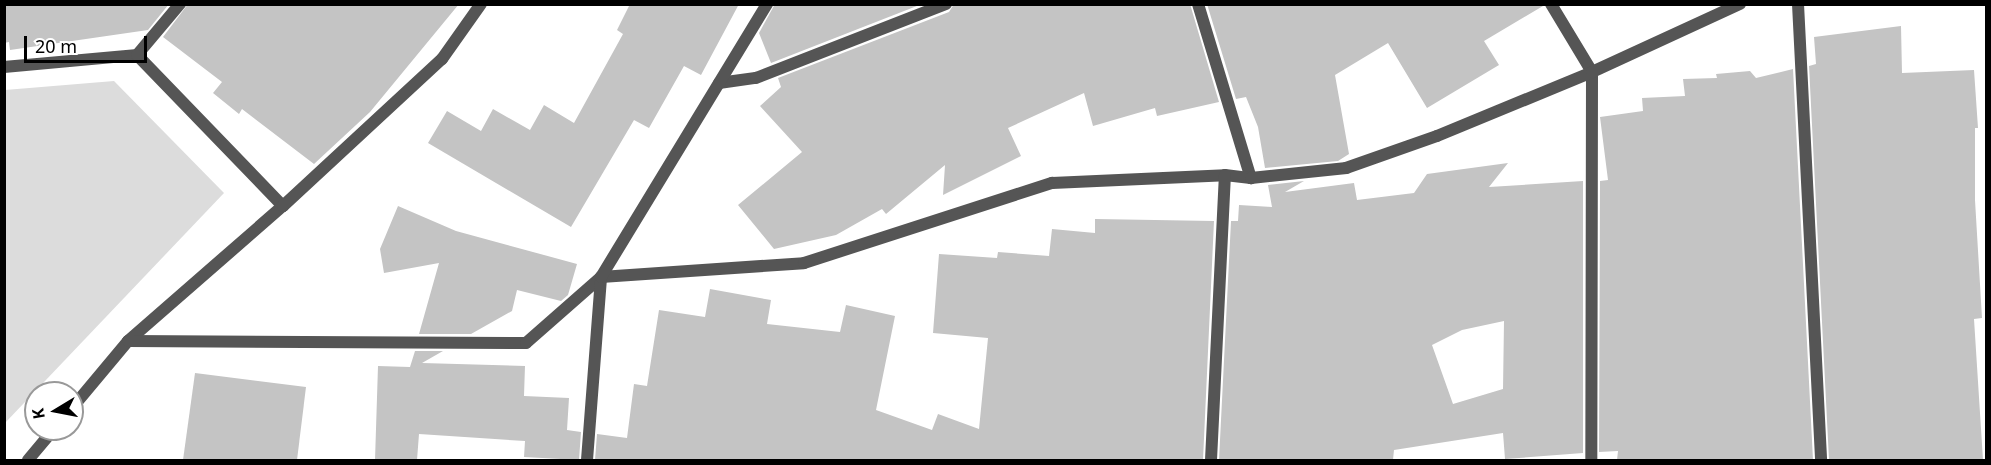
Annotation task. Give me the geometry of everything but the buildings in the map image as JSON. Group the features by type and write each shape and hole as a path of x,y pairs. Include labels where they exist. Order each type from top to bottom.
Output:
{"street":[{"path":"4,67 137,55 180,4"},
{"path":"84,394 128,341 283,206 442,59 481,4"},
{"path":"128,341 526,343 601,277 767,4"},
{"path":"719,83 756,78 946,4"},
{"path":"1198,4 1251,178"},
{"path":"1551,4 1592,72 1591,460"},
{"path":"601,277 804,263 1052,183 1225,175 1251,178 1346,168 1437,136 1592,72 1740,4"},
{"path":"1798,4 1821,460"},
{"path":"137,55 283,206"},
{"path":"1211,460 1225,175"},
{"path":"588,460 601,277"},
{"path":"28,460 44,441"}],"shaded area":[{"path":"114,81 224,193 45,381 24,381 24,403 5,423 5,90"}]}
